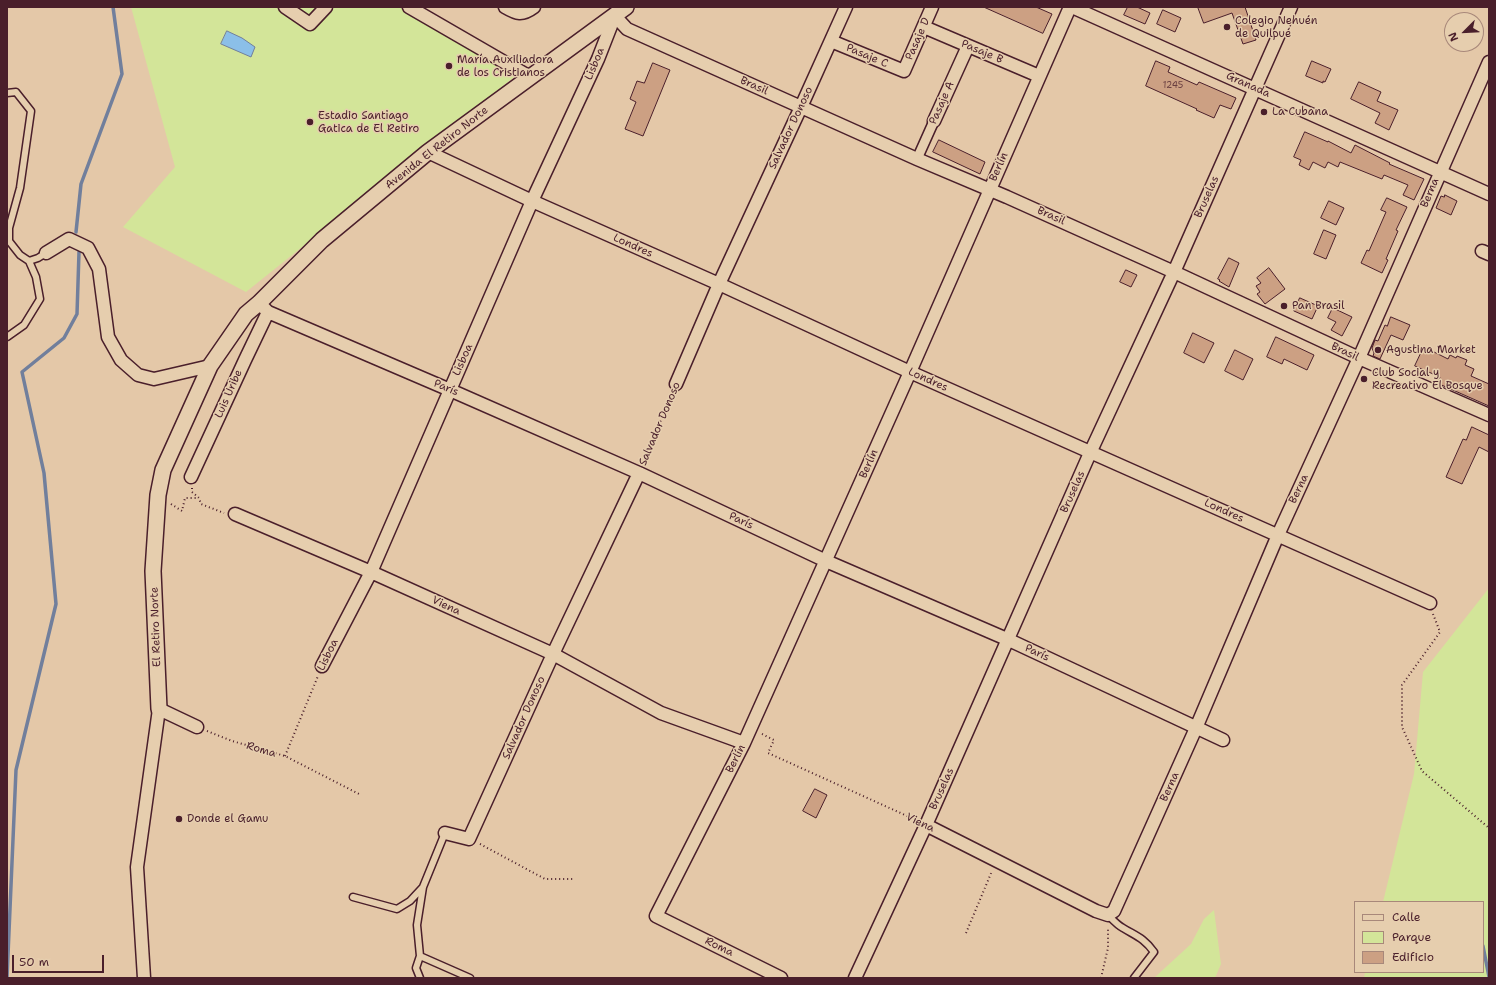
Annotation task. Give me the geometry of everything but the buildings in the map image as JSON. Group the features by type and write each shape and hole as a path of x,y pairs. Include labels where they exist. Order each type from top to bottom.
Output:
{"street":[{"path":"285,7 310,24 326,7"},
{"path":"409,7 530,77"},
{"path":"505,7 518,13 525,12 534,7"},
{"name":"Salvador Donoso","path":"676,384 719,284 802,107 846,7"},
{"name":"Pasaje D","path":"904,71 932,7"},
{"name":"Berlín","path":"656,916 750,729 910,372 1039,76 1071,7"},
{"name":"Granada","path":"1071,7 1255,88 1489,194"},
{"name":"Bruselas","path":"855,978 926,825 1009,640 1090,453 1174,272 1292,7"},
{"name":"Avenida El Retiro Norte","path":"264,307 322,240 428,152 620,10"},
{"name":"Brasil","path":"620,10 627,29 917,159 1007,197 1174,272 1359,358 1489,415"},
{"name":"Lisboa","path":"322,666 371,572 532,201 620,10"},
{"name":"Pasaje B","path":"924,26 1039,76"},
{"name":"Pasaje C","path":"831,41 904,71"},
{"name":"Pasaje A","path":"917,159 968,46"},
{"name":"Berna","path":"1108,915 1114,911 1118,903 1196,728 1278,535 1359,358 1489,62"},
{"name":"Londres","path":"428,152 532,201 719,284 910,372 1430,604"},
{"path":"46,253 69,239 88,248 99,269 108,337 121,360 138,375 154,378 210,366"},
{"name":"El Retiro Norte","path":"144,978 137,867 159,709 153,571 158,495 163,470 210,366 246,314 264,307"},
{"name":"París","path":"264,307 639,473 826,561 1009,640 1223,740"},
{"name":"Luis Uribe","path":"191,477 244,360 264,307"},
{"name":"Salvador Donoso","path":"469,839 553,654 639,473"},
{"name":"Viena","path":"235,514 371,572 553,654 661,713 744,742"},
{"path":"159,709 197,727"},
{"name":"Viena","path":"926,825 1096,911 1108,915"},
{"path":"445,833 469,839"},
{"name":"Roma","path":"656,916 781,978"}],"lane":[{"path":"7,93 16,92 31,111 20,188 9,228 9,241 20,256 29,261 36,277 40,299 24,325 7,337"},
{"path":"29,261 46,253"},
{"path":"420,978 416,968 420,956 417,925 423,887 445,833"},
{"path":"353,897 397,910 410,901 423,887"},
{"path":"1108,915 1121,928 1136,934 1147,942 1154,952 1134,978"},
{"path":"420,956 470,978"}],"path":[{"name":"Salvador Donoso","path":"639,473 676,384"},
{"path":"158,495 182,511 185,498 199,498 202,504 231,515 235,514"},
{"path":"1430,604 1440,632 1402,685 1402,727 1422,771 1489,828"},
{"name":"Lisboa","path":"285,756 322,666"},
{"name":"Roma","path":"197,727 232,741 285,756 361,795"},
{"name":"Viena","path":"750,729 774,740 768,753 926,825"},
{"path":"469,839 545,879 574,879"},
{"path":"966,933 994,866"},
{"path":"1101,978 1108,948 1108,915"}],"green space":[{"name":"Estadio Santiago Gatica de El Retiro","path":"131,7 400,7 514,77 246,292 123,227 175,167"},
{"path":"1489,588 1489,978 1364,978 1365,973 1484,973 1484,901 1383,901 1414,774 1423,672"},
{"path":"1214,910 1221,964 1215,978 1154,978 1191,944 1204,919"}],"water":[{"path":"227,31 242,38 255,47 251,57 221,44"}],"waterway":[{"path":"76,232 81,184 122,74 113,7"},
{"path":"7,978 16,770 56,604 44,473 22,372 64,338 77,314 79,252"},
{"path":"1484,951 1489,977"}],"place":[{"name":"Colegio Nehuén de Quilpué","path":"1227,27"},
{"name":"María Auxiliadora de los Cristianos","path":"449,66"},
{"name":"La Cubana","path":"1264,112"},
{"name":"Estadio Santiago Gatica de El Retiro","path":"310,122"},
{"name":"Pan Brasil","path":"1284,306"},
{"name":"Agustina Market","path":"1378,350"},
{"name":"Club Social y Recreativo El Bosque","path":"1364,379"},
{"name":"Donde el Gamu","path":"179,819"}]}
